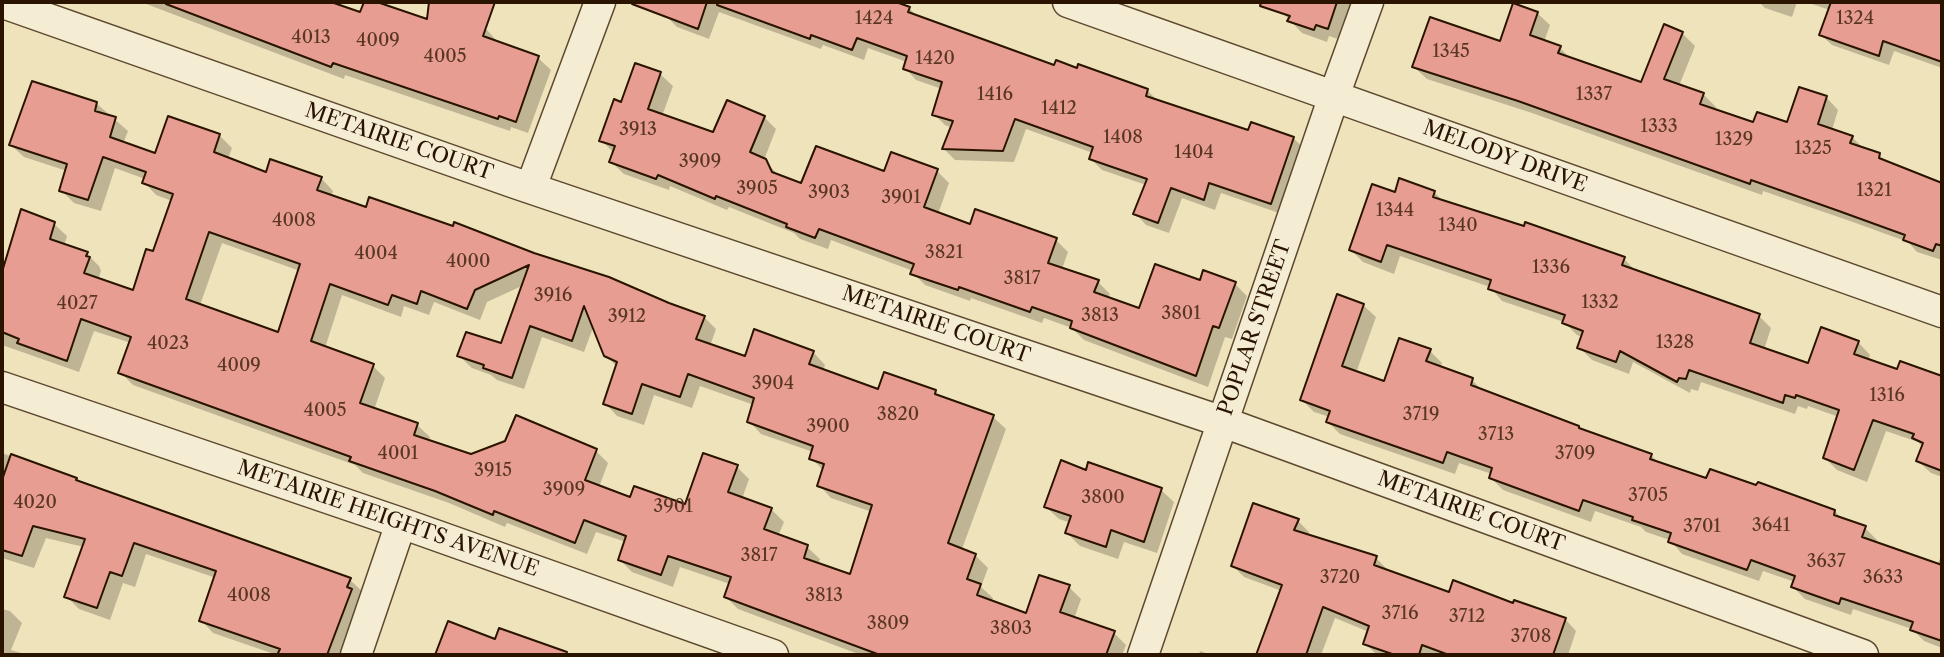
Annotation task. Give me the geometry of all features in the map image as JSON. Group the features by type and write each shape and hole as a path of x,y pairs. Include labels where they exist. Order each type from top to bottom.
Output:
{"street":[{"path":"531,187 600,2"},
{"name":"MELODY DRIVE","path":"1068,2 1942,312"},
{"name":"POPLAR STREET","path":"1143,655 1368,2"},
{"name":"METAIRIE COURT","path":"6,4 531,187 1223,422 1863,655"},
{"name":"METAIRIE HEIGHTS AVENUE","path":"2,387 401,523 773,655"},
{"path":"356,655 401,523"}],"building":[{"path":"166,2 331,2 360,12 364,2 377,2 427,19 429,2 495,2 483,36 539,56 516,122 499,116 498,119 333,63 331,67"},
{"path":"632,2 707,2 698,29"},
{"path":"717,2 896,2 910,7 908,12 1054,65 1056,60 1077,68 1078,64 1148,89 1146,96 1248,130 1251,122 1294,137 1271,204 1209,183 1204,200 1171,188 1158,223 1133,214 1147,179 1089,159 1093,147 1015,119 1003,151 942,149 953,121 932,115 942,82 903,69 907,56 857,38 852,50 811,35 810,39 717,5"},
{"path":"1261,2 1337,2 1328,29 1316,25 1314,30 1287,21 1290,16 1260,6"},
{"path":"1831,2 1942,2 1942,62 1883,41 1879,56 1819,35"},
{"path":"1513,3 1538,12 1530,35 1561,46 1558,53 1641,82 1664,24 1683,32 1664,79 1704,93 1700,104 1753,122 1757,112 1787,122 1799,87 1827,96 1818,124 1853,136 1850,143 1880,153 1879,158 1942,183 1942,246 1936,244 1933,251 1903,240 1905,235 1836,210 1751,180 1750,184 1518,101 1412,67 1430,17 1500,41"},
{"path":"635,63 661,72 648,109 713,132 727,100 765,116 750,152 766,159 772,172 801,183 816,146 884,171 891,152 938,169 924,207 970,224 975,209 1057,238 1048,263 1099,280 1094,292 1139,308 1155,264 1200,280 1203,270 1236,282 1219,328 1213,326 1196,376 1070,328 1072,321 1032,307 1030,312 959,287 958,290 910,274 914,264 819,229 815,238 716,196 715,199 658,175 656,179 609,162 615,146 599,141 614,99 621,102"},
{"path":"32,81 97,102 95,111 116,117 110,137 155,153 168,116 220,134 214,152 266,172 270,159 322,177 317,190 366,207 369,197 453,226 454,222 534,253 609,277 705,316 696,339 745,356 754,329 814,351 809,364 878,389 884,372 936,390 935,394 994,415 948,543 976,554 967,579 981,584 977,595 1026,613 1039,575 1070,585 1060,612 1115,631 1106,655 880,655 724,597 731,577 668,556 661,575 618,560 626,536 584,520 575,543 494,511 493,515 435,491 349,461 351,457 118,373 131,337 81,319 67,361 17,343 19,339 2,332 2,272 21,209 55,222 50,239 88,252 86,256 90,257 84,273 133,290 146,249 153,251 173,194 142,183 146,172 103,157 88,200 59,191 67,164 9,145","holes":["209,232 300,264 278,332 186,299","529,265 501,343 466,332 457,356 512,378 530,326 572,341 584,306 604,356 617,362 603,404 632,414 642,384 680,397 688,374 754,398 747,422 813,446 809,459 824,464 817,486 872,505 850,574 804,558 808,545 764,529 772,508 728,492 738,465 703,453 685,504 634,486 630,497 585,480 597,449 516,415 505,441 471,454 414,435 418,423 360,403 374,364 311,341 330,284 388,305 392,295 417,304 421,291 467,309 475,290"]},
{"path":"1399,178 1435,191 1433,197 1524,226 1525,222 1625,257 1622,265 1760,314 1750,343 1808,363 1821,327 1859,341 1854,354 1897,369 1900,361 1942,376 1942,471 1916,461 1923,443 1912,438 1914,434 1873,420 1854,470 1823,458 1839,410 1796,395 1795,398 1785,395 1783,403 1689,370 1686,379 1679,378 1677,382 1620,351 1616,362 1577,348 1583,331 1562,323 1565,315 1488,289 1491,280 1387,245 1381,262 1349,250 1372,184 1395,192"},
{"path":"1337,294 1364,304 1342,366 1384,381 1399,338 1431,349 1426,361 1473,378 1471,385 1652,454 1650,459 1706,478 1710,469 1756,485 1758,482 1835,510 1834,515 1866,526 1862,537 1942,565 1942,641 1910,630 1913,622 1841,598 1839,604 1791,587 1795,576 1751,560 1747,570 1668,542 1671,533 1632,520 1633,517 1583,500 1579,511 1489,478 1492,468 1447,452 1443,463 1326,422 1330,411 1300,400"},
{"path":"11,454 77,478 76,480 351,578 347,587 352,589 327,655 277,655 280,649 199,621 216,571 134,543 122,576 110,572 97,608 64,597 85,539 33,526 22,556 2,550 2,480"},
{"path":"1061,460 1086,470 1088,462 1162,488 1144,542 1111,530 1106,547 1065,533 1071,516 1044,507"},
{"path":"1253,503 1299,519 1294,530 1377,556 1374,565 1449,592 1453,580 1513,603 1514,600 1566,618 1553,655 1449,655 1422,645 1419,655 1395,655 1363,644 1369,626 1323,607 1306,655 1256,655 1282,585 1231,566"},
{"path":"448,621 495,639 499,628 567,652 566,655 435,655"}]}
